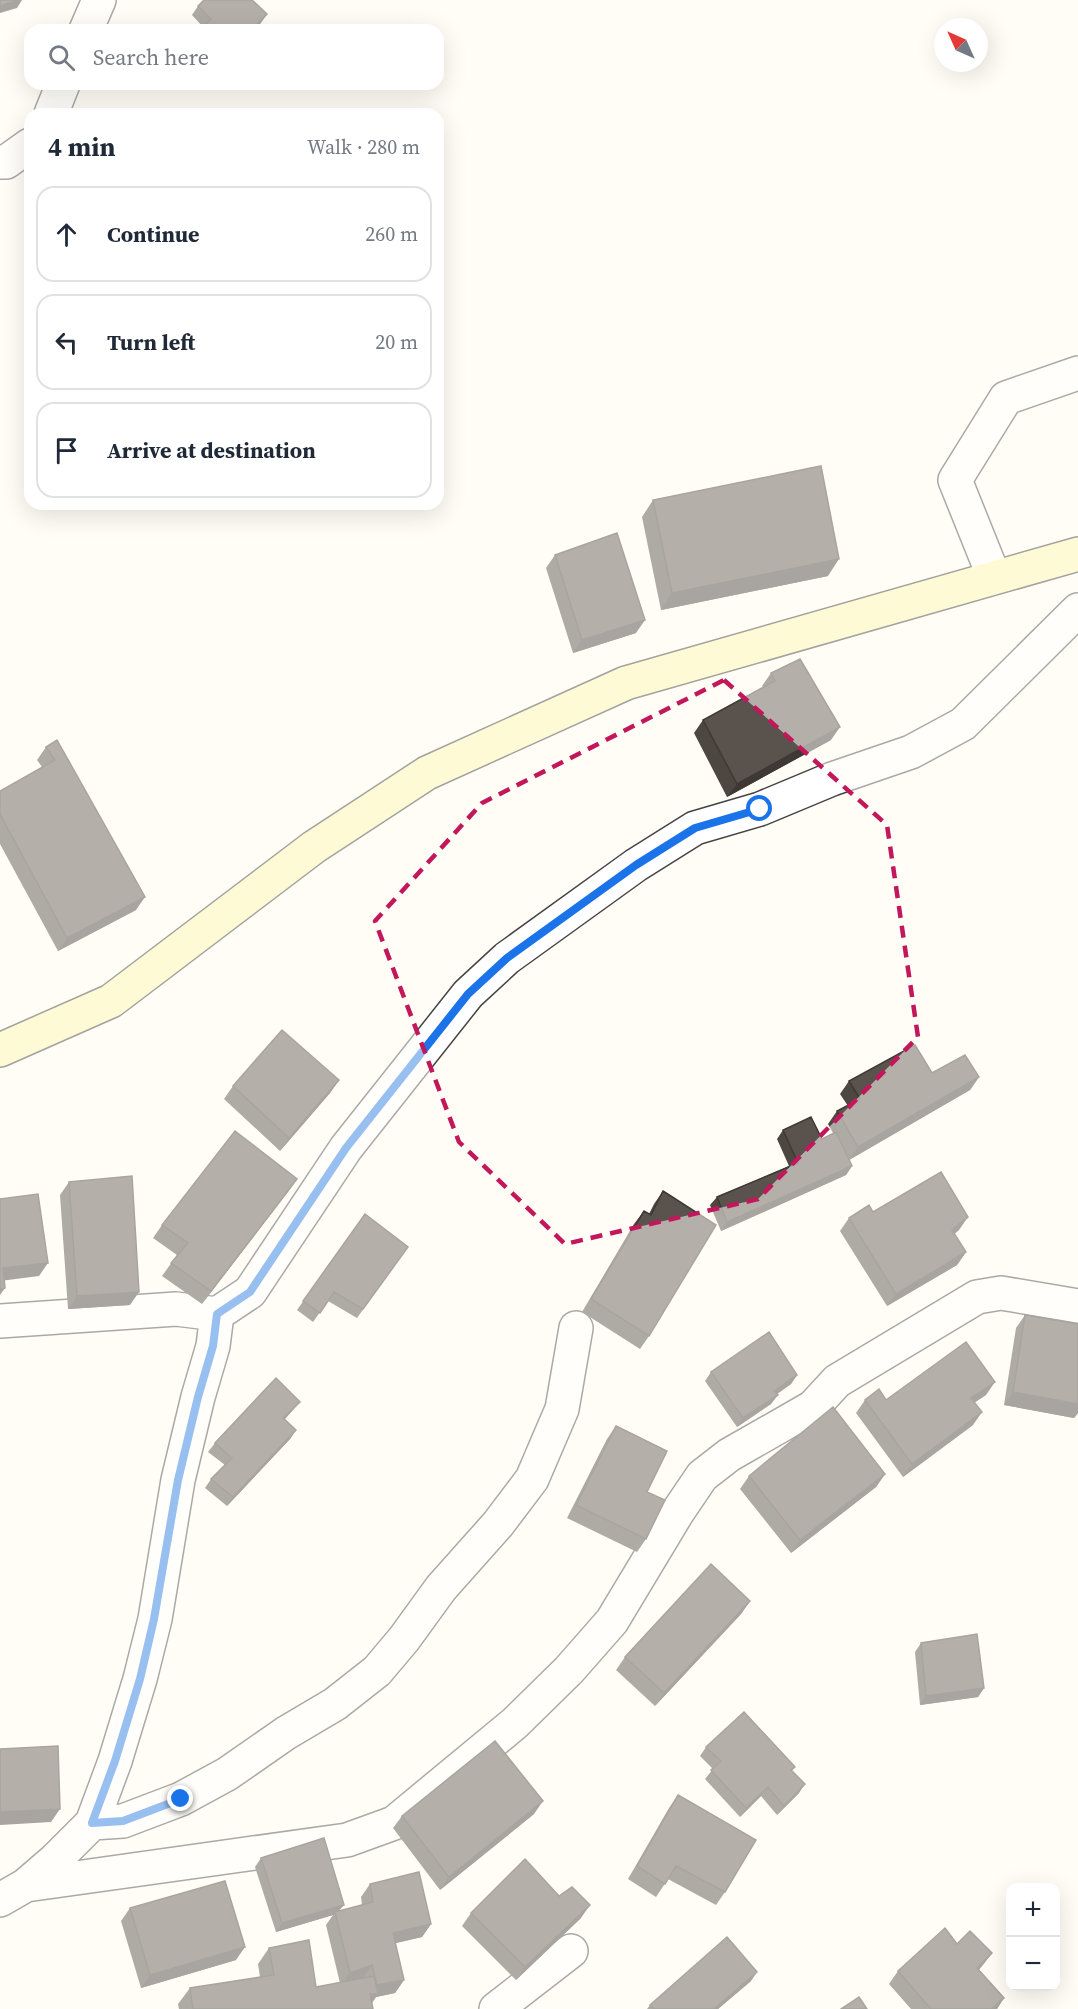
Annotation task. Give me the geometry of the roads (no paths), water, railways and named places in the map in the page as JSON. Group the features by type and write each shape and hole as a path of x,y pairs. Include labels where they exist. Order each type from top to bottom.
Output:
{"street":[{"path":"89,24 99,0"},
{"path":"53,108 61,90"},
{"path":"0,162 6,162 24,149"},
{"path":"994,577 955,480 1006,398 1078,374"},
{"path":"0,1050 111,1000 314,847 427,773 626,683 1078,554"},
{"path":"0,1321 176,1309 217,1314 250,1292 346,1148 468,994 507,958 636,865 695,828 760,809 832,779 911,752 963,724 1078,610"},
{"path":"13,1892 347,1840 394,1823 515,1723 569,1670 612,1621 702,1476 729,1455 813,1407 837,1381 977,1297 1001,1293 1078,1306"},
{"path":"13,1892 55,1860 92,1823 115,1761 140,1679 154,1619 178,1480 213,1346 217,1314"},
{"path":"92,1823 123,1821 181,1799 227,1774 286,1733 334,1704 377,1671 404,1639 441,1588 498,1524 532,1479 562,1409 576,1328"},
{"path":"496,2009 572,1951"}]}
